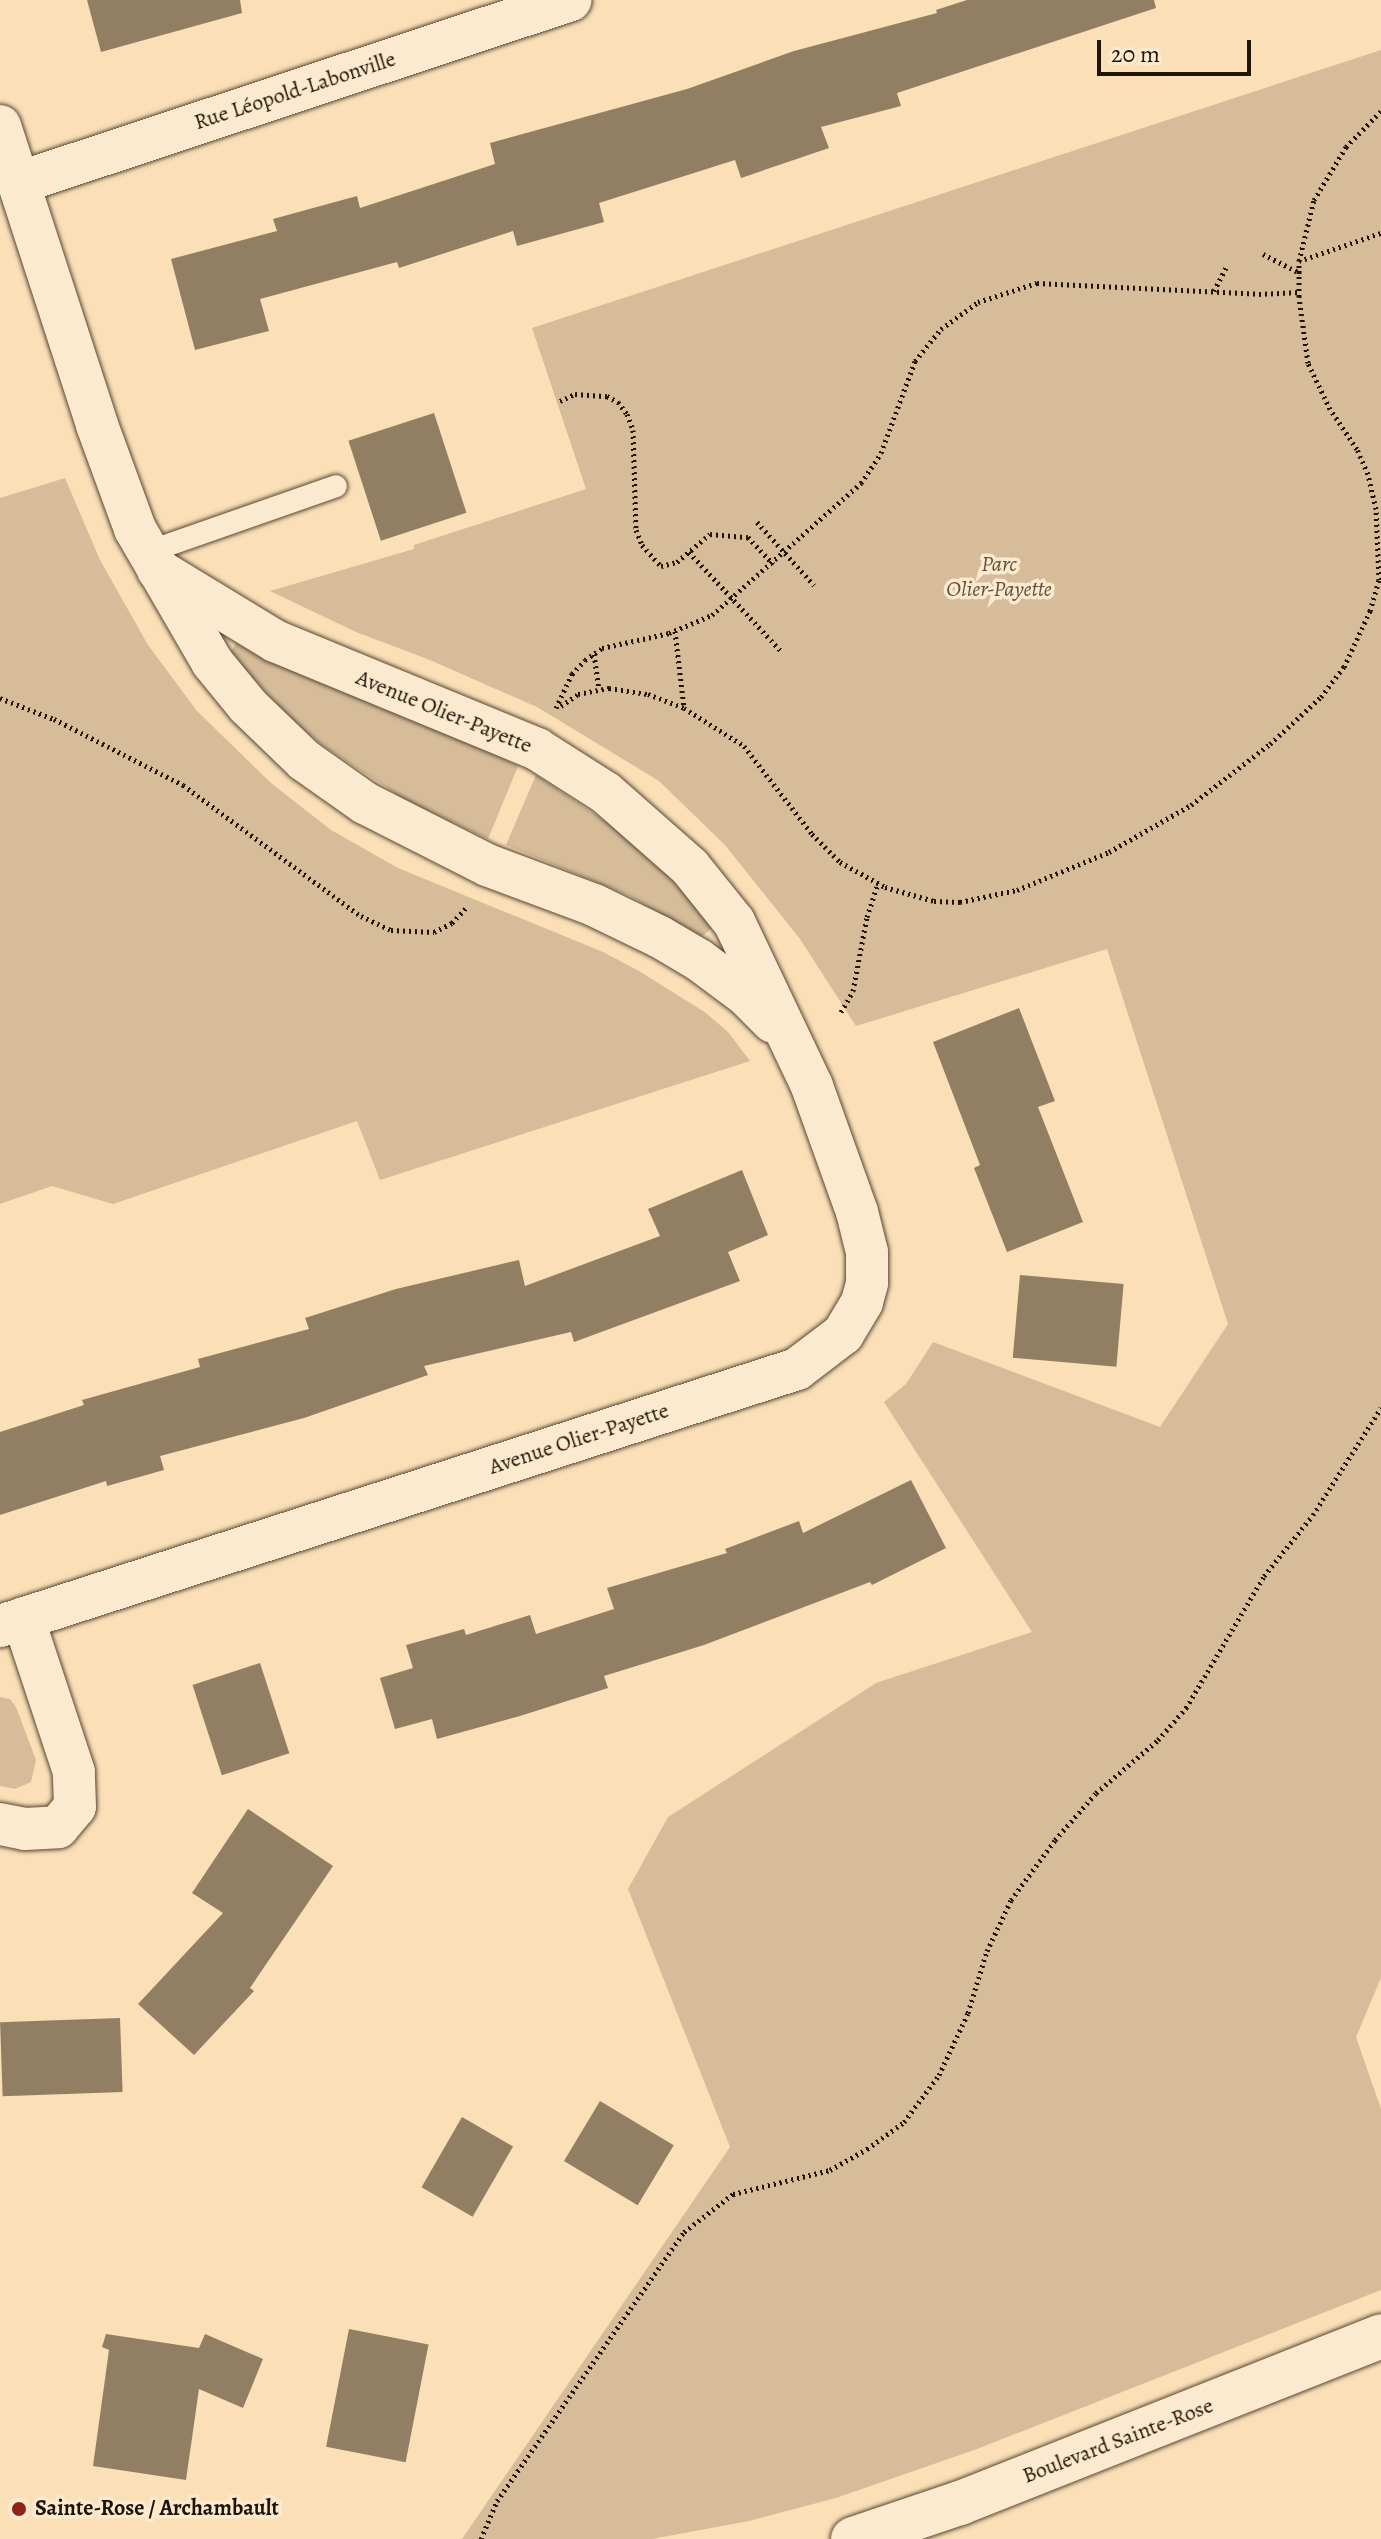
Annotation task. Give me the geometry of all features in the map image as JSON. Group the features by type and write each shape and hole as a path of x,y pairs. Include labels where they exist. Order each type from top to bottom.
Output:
{"street":[{"name":"Rue Léopold-Labonville","path":"18,183 571,0"},
{"name":"Avenue Olier-Payette","path":"0,126 124,502 153,561 212,662 248,706 304,760 401,824 487,865 594,905 699,960 746,995 799,1055"},
{"name":"Avenue Olier-Payette","path":"0,1824 25,1829 58,1827 68,1818 76,1799 74,1772 12,1622 797,1369 828,1349 843,1334 862,1302 867,1283 867,1252 844,1172 799,1055 734,922 690,867 606,793 537,749 275,641 153,561"},
{"name":"Boulevard Sainte-Rose","path":"853,2539 960,2503 1381,2336"}],"lane":[{"path":"153,561 336,486"}],"path":[{"path":"1299,292 1037,283 1004,291 959,314 934,337 906,378 869,474 773,564 712,615 675,631 624,640 594,654 572,674 553,715 578,694 599,689 648,694 684,708 733,736 755,757 812,834 840,862 910,896 960,902 1017,890 1075,867 1153,829 1191,805 1301,717 1335,681 1359,639 1379,580 1379,542 1368,474 1318,388 1308,363 1299,292 1299,261 1314,200 1346,147 1381,111"},
{"path":"1299,261 1381,233"},
{"path":"1263,254 1300,273"},
{"path":"1214,291 1227,266"},
{"path":"560,401 575,394 590,393 618,402 633,430 636,530 642,545 661,566 670,566 710,534 748,537 773,564"},
{"path":"757,522 814,585"},
{"path":"689,552 780,650"},
{"path":"675,631 684,708"},
{"path":"594,654 599,689"},
{"path":"0,698 54,719 183,785 361,916 391,930 434,932 452,923 472,900"},
{"path":"841,1012 853,991 867,917 878,883"},
{"path":"481,2539 497,2501 684,2232 733,2194 830,2170 867,2149 904,2122 945,2062 968,2013 987,1951 1011,1900 1055,1840 1096,1793 1158,1740 1186,1708 1264,1576 1313,1515 1381,1408"}],"green space":[{"name":"Parc Olier-Payette","path":"1381,50 1381,1978 1356,2037 1381,2109 1381,2290 977,2449 836,2498 749,2521 652,2539 462,2539 730,2147 628,1889 668,1817 876,1683 1032,1632 884,1402 906,1384 933,1342 1160,1427 1228,1324 1107,949 856,1026 800,939 725,845 659,781 537,707 430,660 356,632 270,591 414,549 414,545 586,489 532,328"},
{"path":"65,478 100,560 148,645 197,711 271,783 331,830 398,868 603,952 639,971 706,1013 728,1032 750,1061 380,1180 357,1121 113,1204 52,1186 0,1204 0,498"},
{"path":"237,642 290,670 478,746 518,766 488,839 404,799 322,745 284,712 230,653"},
{"path":"536,775 617,829 672,878 712,928 701,937 628,895 506,845"},
{"path":"0,1697 10,1699 16,1707 36,1760 31,1782 15,1789 0,1786"}],"building":[{"path":"87,0 240,0 242,13 101,52"},
{"path":"967,0 1154,0 1156,8 897,93 901,106 821,127 829,148 741,178 735,160 599,203 604,222 517,246 513,231 399,268 397,262 260,299 269,331 195,350 171,259 277,231 273,219 357,196 360,208 495,164 490,143 687,89 794,51 937,13 936,10"},
{"path":"434,413 466,513 381,541 348,441"},
{"path":"1019,1008 1055,1101 1038,1107 1083,1222 1007,1252 974,1168 980,1165 933,1042"},
{"path":"742,1170 768,1235 728,1252 740,1281 574,1342 571,1332 424,1366 428,1375 304,1418 160,1456 164,1470 107,1486 106,1481 0,1515 0,1432 84,1405 82,1400 200,1367 198,1359 309,1329 305,1318 396,1289 519,1260 525,1286 660,1236 648,1209"},
{"path":"1020,1275 1124,1284 1116,1367 1013,1358"},
{"path":"911,1480 946,1548 872,1585 870,1582 704,1645 604,1676 608,1688 520,1716 437,1739 432,1719 395,1729 380,1678 413,1668 406,1645 464,1629 466,1635 530,1615 536,1634 614,1609 607,1588 727,1553 725,1549 799,1521 803,1533"},
{"path":"260,1663 289,1753 222,1775 192,1685"},
{"path":"248,1809 333,1866 250,1988 254,1991 194,2055 138,2004 223,1913 192,1893"},
{"path":"120,2018 123,2092 3,2096 0,2022"},
{"path":"600,2101 674,2145 638,2205 564,2161"},
{"path":"462,2117 513,2146 473,2217 422,2187"},
{"path":"349,2329 429,2344 406,2462 326,2447"},
{"path":"106,2334 199,2348 205,2334 263,2359 243,2408 199,2389 186,2480 93,2466 109,2350 102,2347"}],"place":[{"name":"Sainte-Rose / Archambault","path":"19,2509"}]}
